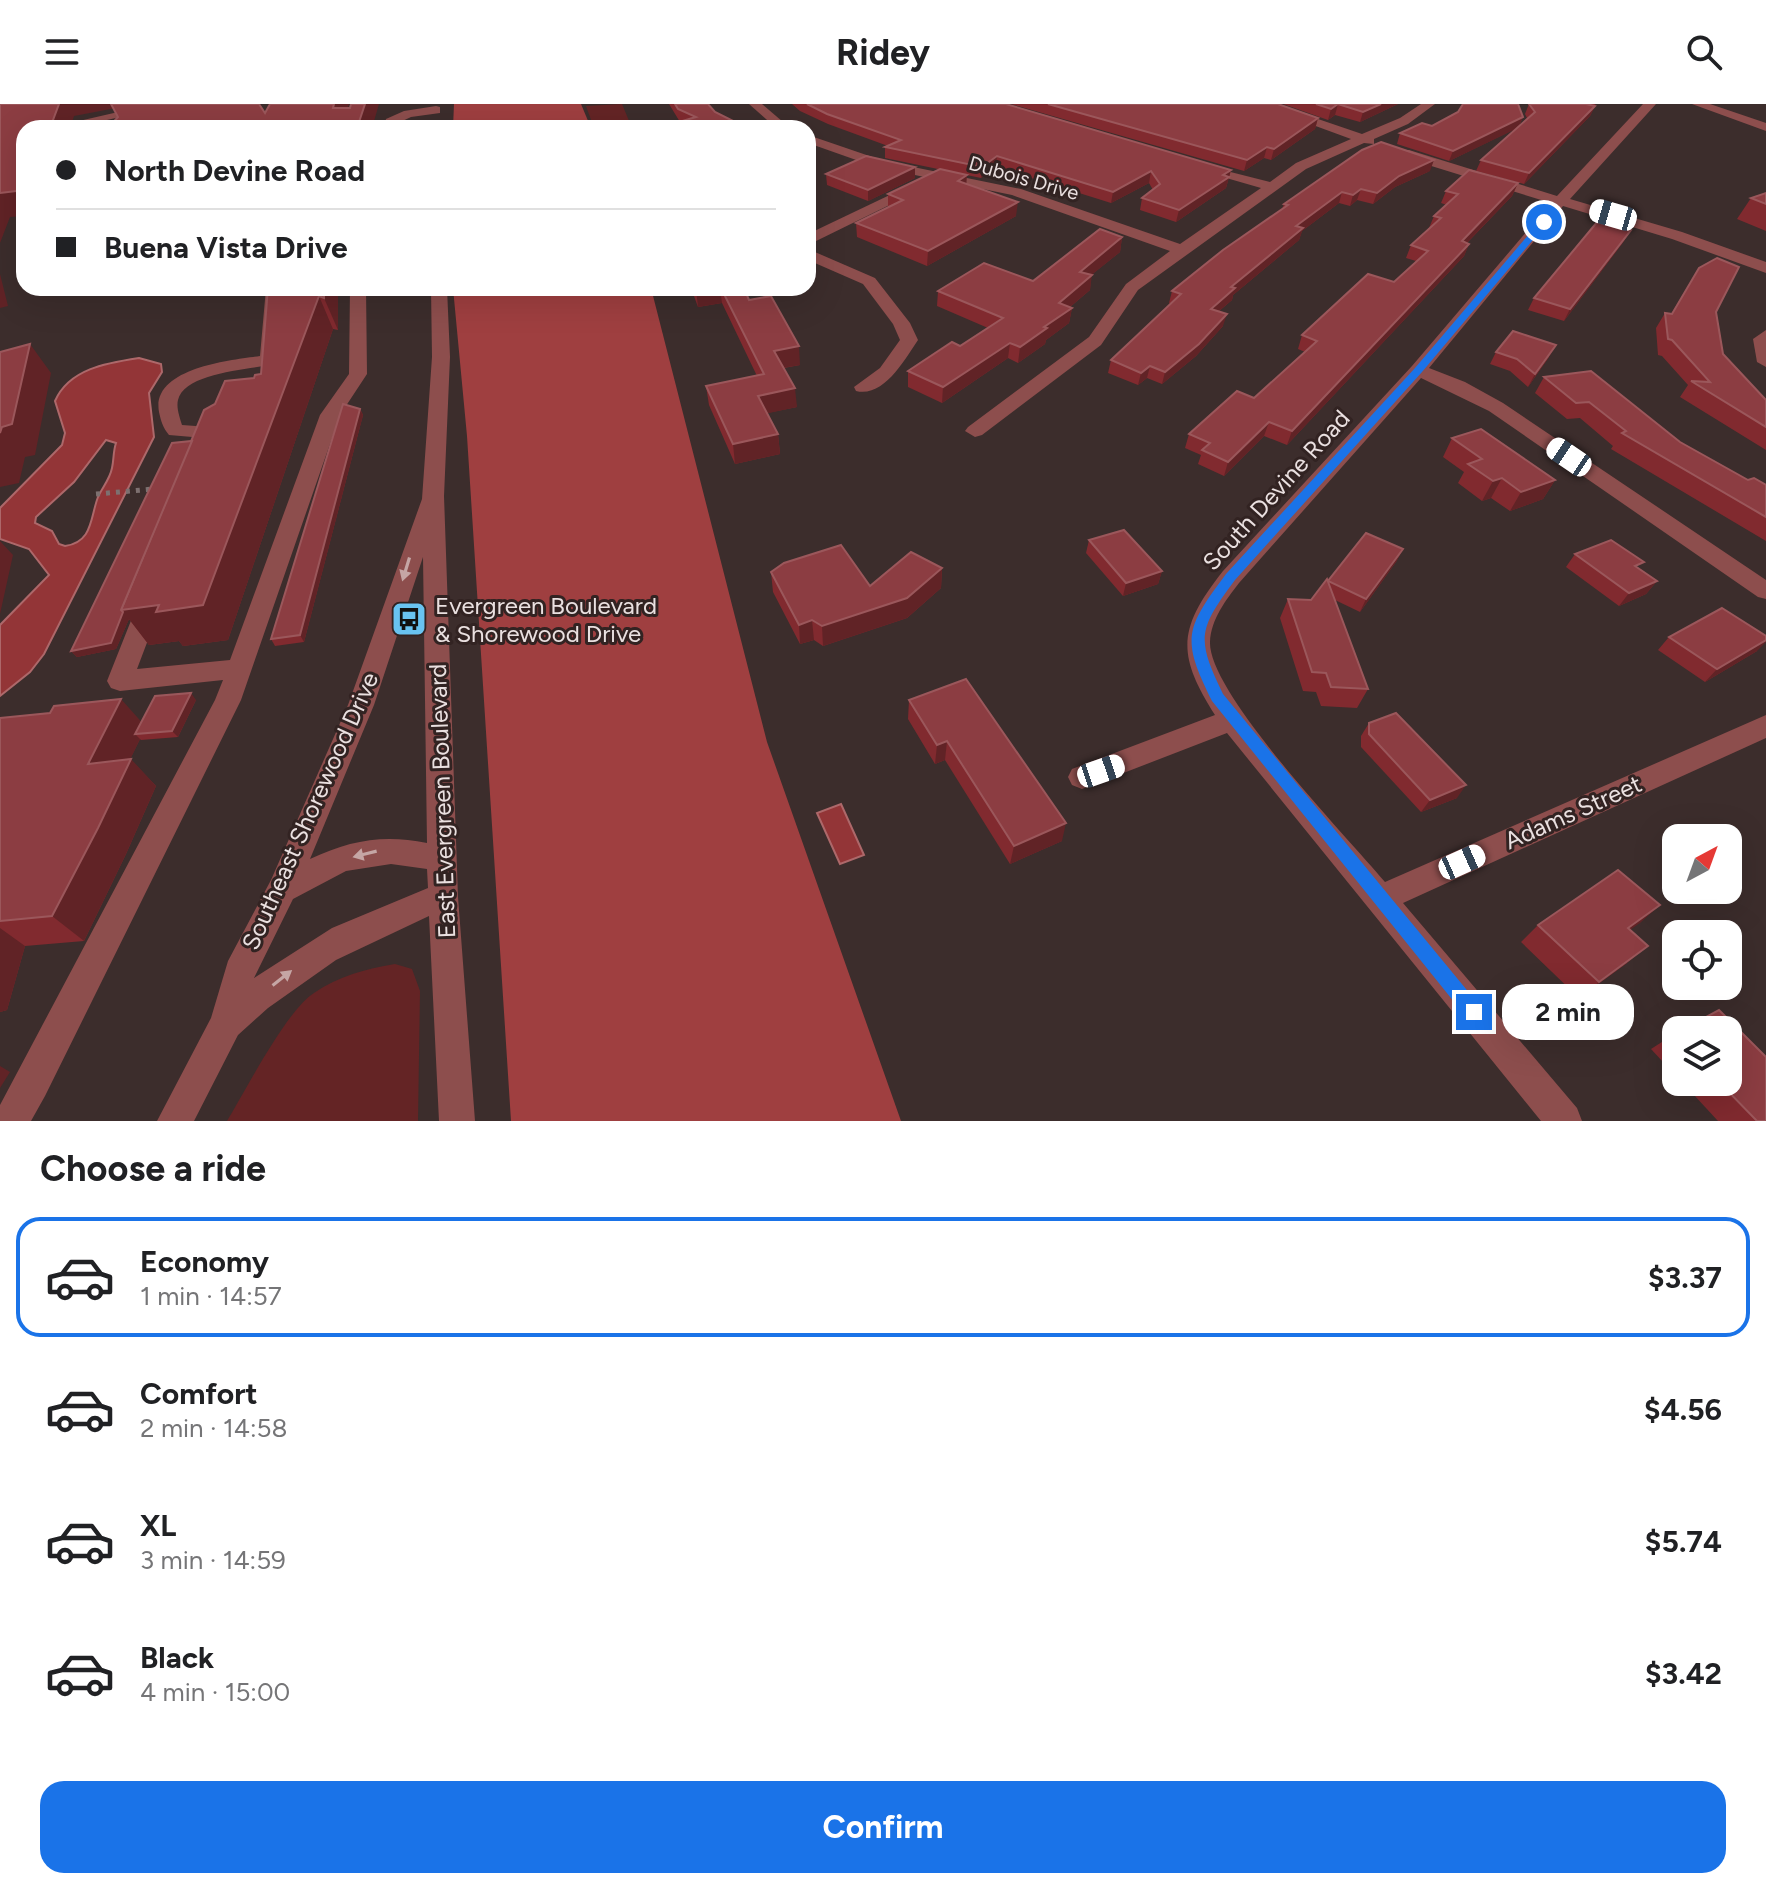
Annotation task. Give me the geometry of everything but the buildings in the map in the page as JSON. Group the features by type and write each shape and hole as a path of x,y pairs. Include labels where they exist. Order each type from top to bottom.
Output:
{"street":[{"path":"96,120 128,108 171,104"},
{"path":"755,104 774,120"},
{"path":"1262,104 1468,176 1657,228 1766,268"},
{"path":"975,431 1095,341 1132,287 1270,186 1301,166 1378,144 1429,104"},
{"name":"South Devine Road","path":"1234,719 1217,697 1198,656 1197,635 1205,612 1231,577 1418,370 1560,201 1650,104"},
{"path":"1698,104 1766,127"},
{"path":"1723,104 1766,118"},
{"path":"393,120 436,107"},
{"name":"Dubois Drive","path":"816,142 881,164 1016,192 1182,250"},
{"path":"1181,160 1270,186"},
{"path":"816,236 937,176"},
{"path":"816,258 869,281 901,323 909,340 886,372 863,387"},
{"path":"205,461 216,432 176,431 167,401 177,385 202,374 269,360 273,296"},
{"path":"11,1121 149,858 241,668 330,415 358,374 358,296"},
{"name":"East Evergreen Boulevard","path":"439,296 441,357 433,496 443,897 457,1121"},
{"path":"1766,335 1762,339 1766,362"},
{"path":"1418,370 1458,386 1496,407 1766,591"},
{"name":"Southeast Shorewood Drive","path":"175,1121 226,1023 239,972 282,889 361,705 416,536 433,496"},
{"path":"159,579 120,681 241,668"},
{"path":"1082,777 1234,719 1564,1121"},
{"name":"Adams Street","path":"1379,899 1766,726"},
{"path":"282,889 331,864 372,851 442,859"},
{"path":"226,1023 288,972 337,943 396,913 443,897"}],"path":[{"path":"96,494 156,489"}],"shaded area":[{"path":"454,104 581,104 588,120 453,120"},
{"path":"622,104 629,120 591,120 586,106"},
{"path":"454,296 653,296 767,742 901,1121 511,1121 467,436"},
{"path":"139,358 161,364 162,372 149,393 154,437 44,654 30,672 0,696 0,625 49,575 29,549 0,539 0,508 62,445 65,433 55,401 69,381 102,365","holes":["106,440 116,443 111,472 98,497 86,534 74,544 59,544 52,531 35,523 36,517 74,482"]},
{"path":"841,804 864,855 840,864 817,813"},
{"path":"395,964 412,969 420,991 418,1121 227,1121 279,1033 303,1002 323,987 343,978"}],"place":[{"name":"Evergreen Boulevard & Shorewood Drive","path":"409,619"}],"route":[{"path":"1474,1012 1259,753 1217,697 1198,656 1197,635 1205,612 1231,577 1418,370 1544,222"}]}
